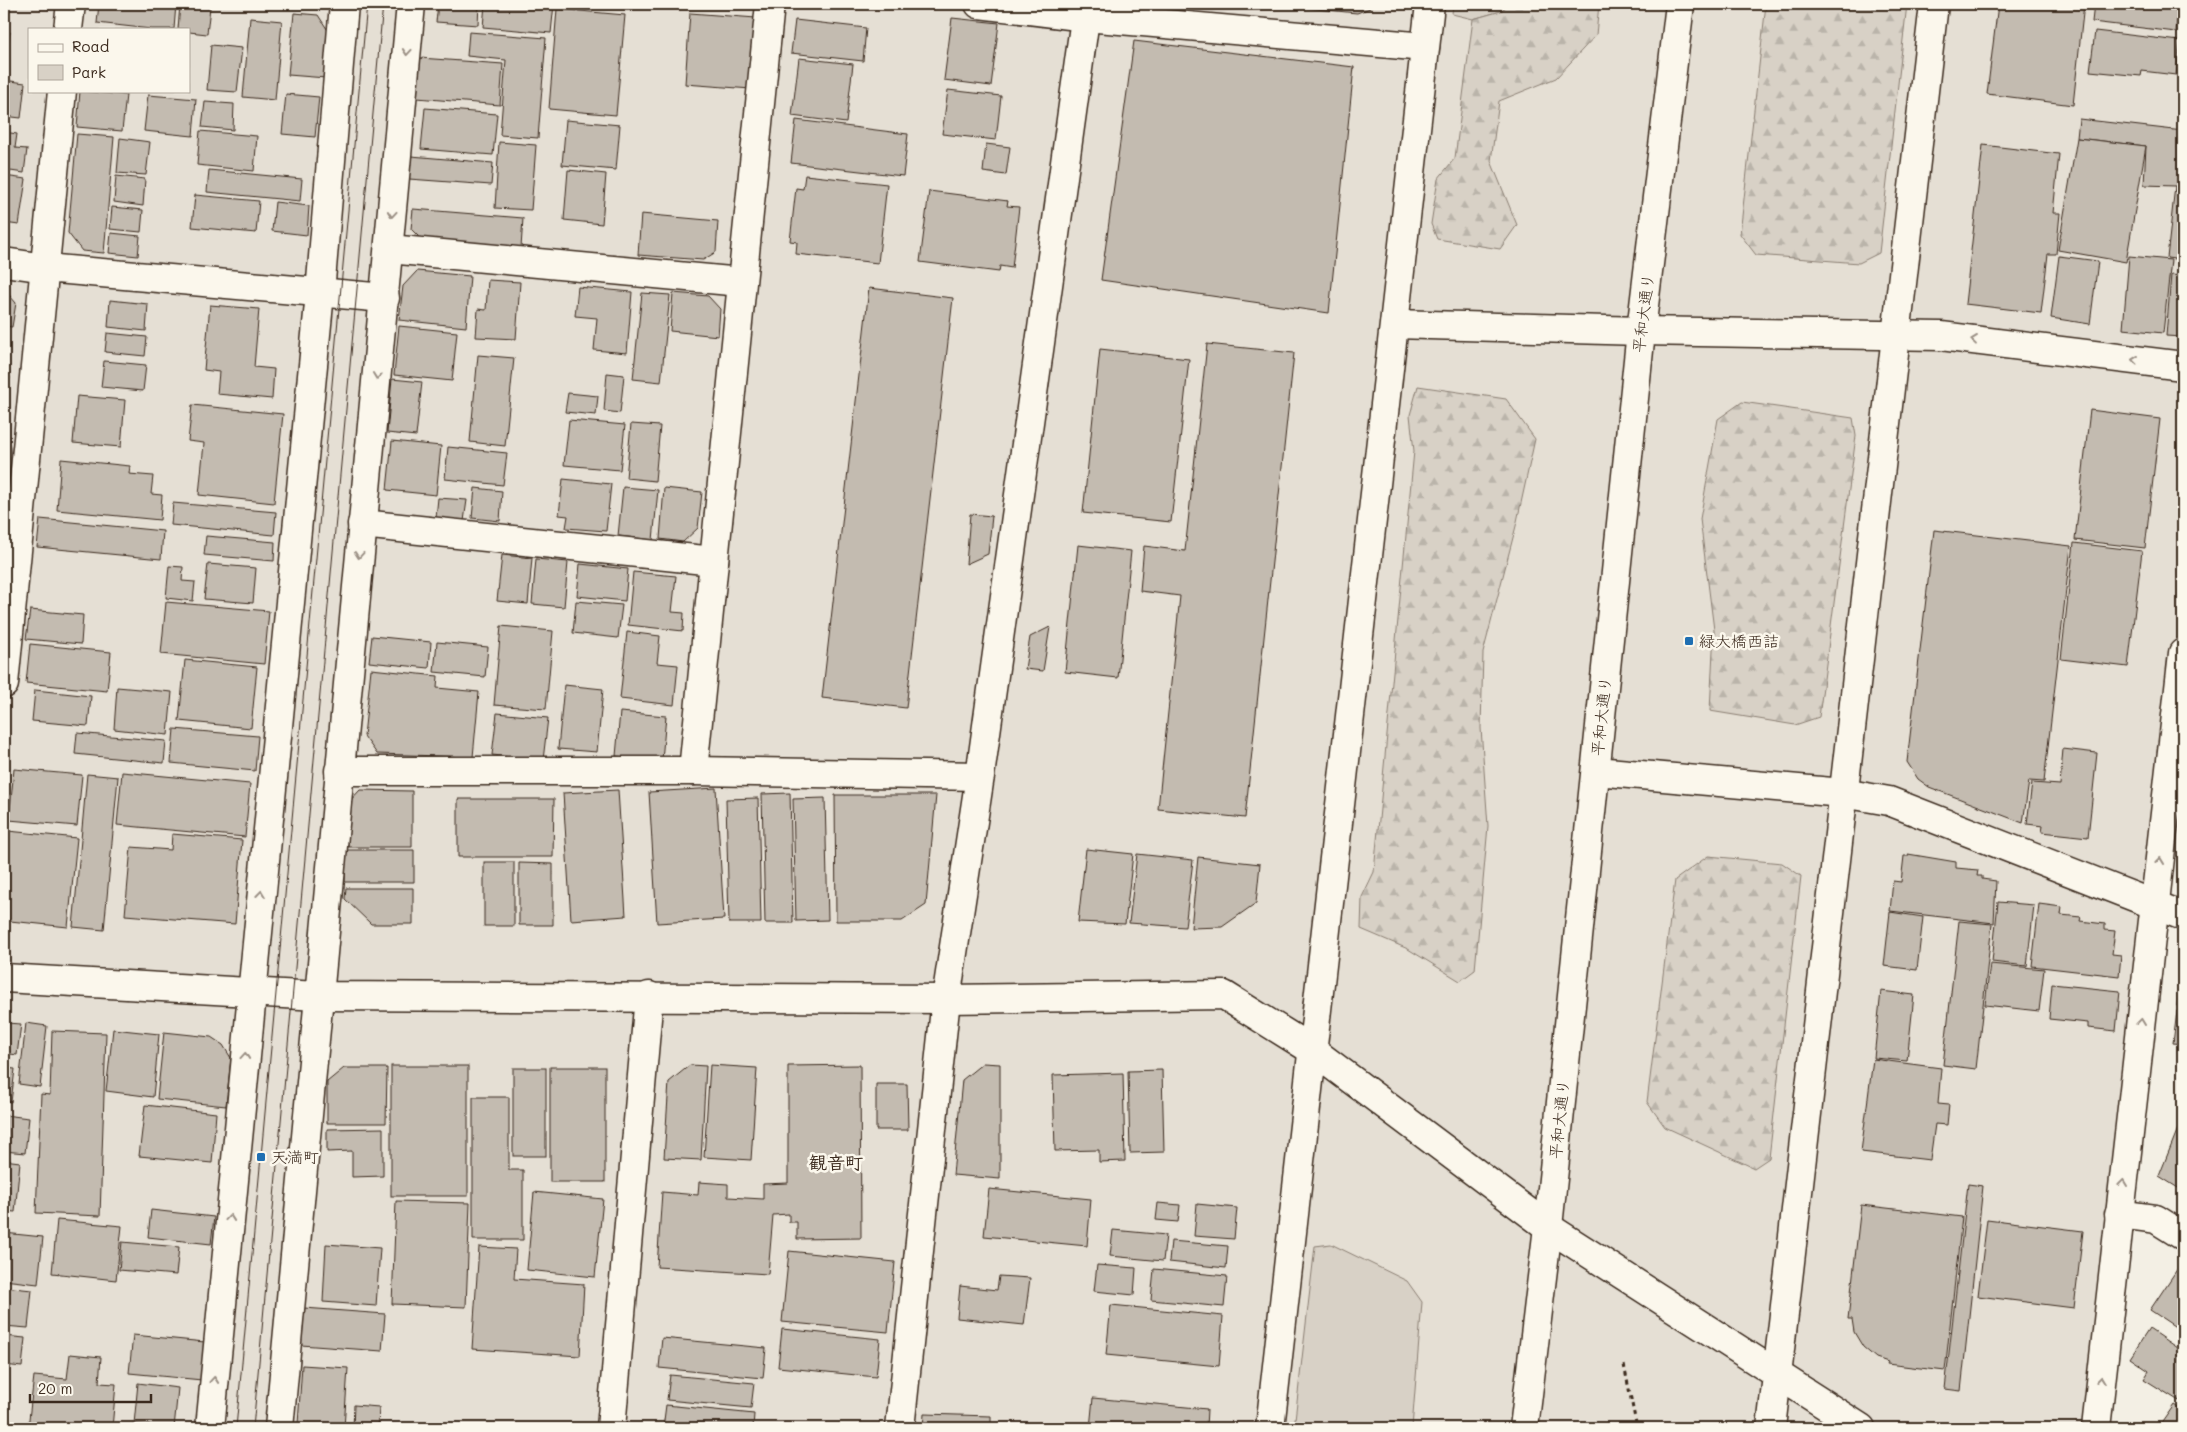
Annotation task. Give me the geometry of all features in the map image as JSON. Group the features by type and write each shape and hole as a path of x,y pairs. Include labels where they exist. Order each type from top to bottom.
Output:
{"street":[{"path":"68,28 71,4"},
{"path":"210,1428 320,293 344,4"},
{"path":"279,1428 412,4"},
{"path":"693,771 770,4"},
{"path":"980,4 1086,10 1425,47"},
{"path":"1270,1428 1430,4"},
{"name":"平和大通り","path":"1524,1428 1548,1227 1641,331 1680,4"},
{"path":"1771,1428 1894,336 1934,4"},
{"path":"900,1428 946,999 980,776 1086,10"},
{"path":"4,684 62,92"},
{"path":"389,249 741,282"},
{"path":"4,262 45,268 384,298"},
{"path":"1395,324 1641,331 1941,336 2183,366"},
{"path":"362,524 714,561"},
{"path":"2096,1428 2183,654"},
{"path":"339,771 693,771 980,776"},
{"path":"1596,771 1843,793 1889,801 2183,916"},
{"path":"4,978 318,996 648,996 946,999 1224,995 1312,1050 1548,1227 1861,1428"},
{"path":"611,1428 648,996"},
{"path":"2119,1214 2156,1219 2183,1236"}],"path":[{"path":"1624,1364 1637,1428"}],"shaded area":[{"path":"4,4 2183,4 2183,635 2093,1428 4,1428"}],"green space":[{"path":"1453,4 1509,4 1501,11 1473,19 1452,14"},
{"path":"1509,4 1599,4 1596,35 1556,78 1499,101 1491,161 1517,225 1500,249 1437,239 1431,224 1438,179 1455,158 1473,19 1501,11"},
{"path":"1766,4 1907,4 1879,253 1859,263 1756,255 1740,234"},
{"path":"1418,386 1506,399 1535,439 1516,526 1483,653 1481,728 1488,826 1475,970 1460,981 1408,949 1361,929 1362,897 1374,872 1414,451 1410,415"},
{"path":"1742,402 1853,418 1856,436 1819,717 1795,725 1710,711 1714,630 1700,519 1718,419"},
{"path":"1708,856 1782,863 1801,876 1769,1158 1754,1168 1665,1127 1647,1102 1675,880"},
{"path":"1331,1244 1407,1281 1422,1302 1412,1428 1294,1428 1315,1246"}],"building":[{"path":"4,4 9,4 7,22 4,21"},
{"path":"99,4 176,4 174,28 142,28 97,23"},
{"path":"180,4 210,7 207,34 190,32 190,28 178,28"},
{"path":"438,4 479,4 478,25 436,22"},
{"path":"485,4 554,4 551,33 483,27"},
{"path":"1285,4 1371,4 1370,8 1357,13 1285,6"},
{"path":"1998,4 2084,4 2073,105 1987,94"},
{"path":"2094,4 2179,4 2176,32 2092,22"},
{"path":"557,9 625,15 616,115 549,109"},
{"path":"294,13 318,15 329,32 326,78 288,75"},
{"path":"690,13 756,18 751,89 685,84"},
{"path":"250,18 282,21 275,100 243,97"},
{"path":"952,18 999,23 991,86 944,80"},
{"path":"795,20 866,28 863,61 791,53"},
{"path":"4,31 10,32 4,67"},
{"path":"2095,31 2180,41 2176,75 2142,71 2141,76 2090,71"},
{"path":"469,32 546,38 538,138 500,135 506,60 467,56"},
{"path":"1134,41 1354,67 1329,313 1101,280"},
{"path":"211,45 242,48 237,92 207,90"},
{"path":"420,58 503,64 500,105 417,98"},
{"path":"799,58 853,64 846,123 792,116"},
{"path":"4,80 25,83 21,118 4,116"},
{"path":"948,90 1001,96 996,140 942,134"},
{"path":"80,92 126,95 122,131 77,127"},
{"path":"286,94 319,97 315,137 282,134"},
{"path":"148,95 196,99 193,136 144,131"},
{"path":"205,102 234,104 233,130 202,127"},
{"path":"425,108 497,114 493,155 421,149"},
{"path":"2079,119 2183,131 2183,260 2167,258 2175,186 2144,185 2146,146 2077,138"},
{"path":"566,120 620,125 616,170 562,165"},
{"path":"796,120 908,134 903,176 791,163"},
{"path":"200,131 257,136 254,171 197,165"},
{"path":"4,132 17,134 15,148 27,149 24,173 4,170"},
{"path":"77,134 114,137 104,253 82,251 68,233"},
{"path":"120,138 150,142 146,175 117,173"},
{"path":"2077,138 2146,146 2126,262 2058,250"},
{"path":"499,142 536,145 531,210 495,208"},
{"path":"986,144 1010,147 1006,175 983,172"},
{"path":"1983,145 2059,154 2053,213 2060,213 2056,254 2048,254 2041,313 1965,304"},
{"path":"411,156 493,163 491,185 409,179"},
{"path":"209,170 302,179 300,201 207,192"},
{"path":"568,170 606,174 602,224 564,220"},
{"path":"805,175 887,184 878,263 796,254 797,242 790,241 796,188 803,189"},
{"path":"4,176 26,179 19,225 4,223"},
{"path":"116,176 145,179 143,206 114,202"},
{"path":"929,191 1008,201 1007,206 1019,207 1012,268 1000,266 999,272 920,262"},
{"path":"195,195 259,201 256,233 192,227"},
{"path":"275,202 309,206 307,235 272,231"},
{"path":"112,207 143,210 141,232 110,229"},
{"path":"413,209 523,218 521,248 422,240 411,229"},
{"path":"641,214 718,221 716,252 703,260 638,255"},
{"path":"111,233 140,236 138,256 109,253"},
{"path":"2059,256 2098,261 2090,324 2051,318"},
{"path":"2129,256 2171,260 2163,333 2123,329"},
{"path":"417,271 470,276 466,327 399,320 403,286"},
{"path":"2171,275 2183,276 2182,337 2166,336"},
{"path":"488,280 520,282 516,339 476,337 478,309 486,310"},
{"path":"578,287 632,292 627,353 594,350 597,318 575,316"},
{"path":"869,288 953,298 906,708 822,698"},
{"path":"4,289 16,303 12,327 4,326"},
{"path":"642,293 670,295 661,382 633,379"},
{"path":"673,293 708,296 720,309 718,336 670,331"},
{"path":"110,300 148,304 146,331 108,327"},
{"path":"210,305 259,309 254,367 274,369 272,399 217,394 219,372 204,370"},
{"path":"399,326 457,332 452,381 394,375"},
{"path":"107,333 147,337 145,356 105,352"},
{"path":"1207,344 1294,353 1245,818 1158,809 1180,596 1140,591 1144,546 1185,551"},
{"path":"1100,349 1189,359 1171,522 1083,513"},
{"path":"478,355 514,358 505,446 470,442"},
{"path":"104,361 146,365 143,391 101,387"},
{"path":"607,373 624,375 620,413 604,411"},
{"path":"4,376 10,377 5,411 4,411"},
{"path":"392,379 422,382 416,436 387,433"},
{"path":"568,393 598,396 596,415 565,412"},
{"path":"77,396 125,400 121,447 73,443"},
{"path":"192,405 283,414 274,503 199,495 204,443 188,441"},
{"path":"2090,410 2160,419 2145,548 2075,540"},
{"path":"569,420 625,425 620,470 564,465"},
{"path":"631,424 660,426 655,481 626,478"},
{"path":"392,441 441,446 436,495 387,490"},
{"path":"448,447 507,453 503,485 445,479"},
{"path":"61,459 130,466 129,474 153,476 151,494 162,495 160,520 57,510"},
{"path":"563,479 611,484 606,531 566,528 568,516 559,515"},
{"path":"623,487 658,490 653,540 618,536"},
{"path":"475,488 502,491 500,521 472,518"},
{"path":"664,488 702,492 698,528 683,542 660,539"},
{"path":"438,498 467,500 464,521 436,518"},
{"path":"173,503 276,512 274,535 171,525"},
{"path":"970,514 992,516 988,554 966,564"},
{"path":"40,519 163,531 161,559 37,547"},
{"path":"1934,530 2071,546 2044,782 2029,781 2023,823 1929,787 1918,779 1907,762"},
{"path":"206,536 275,542 274,561 204,555"},
{"path":"2074,543 2142,551 2128,667 2061,659"},
{"path":"1078,545 1131,551 1118,678 1065,672"},
{"path":"502,555 532,558 528,604 497,601"},
{"path":"536,559 568,562 564,607 532,604"},
{"path":"208,564 256,568 253,603 204,599"},
{"path":"580,564 628,569 625,601 577,596"},
{"path":"169,566 183,567 182,581 195,582 193,601 166,598"},
{"path":"633,572 676,576 672,612 684,613 683,631 628,625"},
{"path":"576,601 622,605 618,638 573,633"},
{"path":"166,602 269,611 264,664 161,654"},
{"path":"30,610 83,615 81,644 26,639"},
{"path":"501,626 553,631 546,709 494,705"},
{"path":"1050,627 1043,671 1025,669 1030,637"},
{"path":"627,632 660,636 657,663 678,665 674,705 620,699"},
{"path":"372,636 431,642 429,668 369,662"},
{"path":"437,642 488,647 485,677 434,672"},
{"path":"30,644 111,652 107,691 26,683"},
{"path":"185,660 257,667 251,728 179,721"},
{"path":"371,669 438,676 437,688 479,692 473,757 377,754 364,736"},
{"path":"564,685 603,689 597,752 558,749"},
{"path":"117,687 172,692 168,735 114,729"},
{"path":"35,690 91,696 88,726 32,721"},
{"path":"620,712 666,716 662,760 616,756"},
{"path":"497,713 548,718 543,760 492,755"},
{"path":"174,729 258,736 255,771 171,763"},
{"path":"77,733 166,741 164,763 75,754"},
{"path":"2063,749 2097,753 2088,837 2042,832 2043,826 2027,824 2032,783 2060,785"},
{"path":"14,769 82,775 77,826 9,820"},
{"path":"122,772 250,784 245,837 117,825"},
{"path":"87,774 118,777 104,930 73,927"},
{"path":"716,788 724,919 657,923 649,792"},
{"path":"360,790 412,791 412,847 348,847 347,804"},
{"path":"618,790 626,916 571,920 563,793"},
{"path":"790,793 793,923 765,923 762,794"},
{"path":"835,795 936,795 926,905 902,921 836,921"},
{"path":"758,798 761,923 729,923 726,799"},
{"path":"825,798 828,920 796,921 793,799"},
{"path":"458,799 554,799 553,857 458,857"},
{"path":"8,831 77,838 68,927 10,921 4,913 4,876"},
{"path":"172,834 242,840 235,924 125,915 131,847 171,850"},
{"path":"1086,849 1133,854 1125,924 1078,922"},
{"path":"346,850 414,850 414,882 345,882"},
{"path":"1137,854 1193,860 1185,927 1129,923"},
{"path":"1908,854 1956,862 1956,868 1978,870 1977,876 1982,876 1982,879 1996,881 1994,923 1890,911 1893,881 1901,882 1904,856 1909,856"},
{"path":"1198,857 1260,864 1256,903 1222,927 1191,928"},
{"path":"484,862 514,862 514,926 484,926"},
{"path":"519,863 553,864 553,925 519,925"},
{"path":"346,888 413,888 413,924 371,924 345,899"},
{"path":"1998,902 2034,905 2027,966 1992,962"},
{"path":"2039,904 2062,907 2061,915 2081,917 2080,921 2105,924 2105,930 2115,931 2112,954 2121,955 2119,976 2032,966"},
{"path":"1890,912 1923,917 1917,970 1884,966"},
{"path":"1959,921 1992,924 1976,1069 1943,1065"},
{"path":"1990,964 2044,969 2039,1011 1985,1005"},
{"path":"2183,964 2183,1006 2177,1006 2181,965"},
{"path":"2052,984 2120,991 2116,1031 2088,1028 2088,1023 2049,1019"},
{"path":"1881,991 1914,995 1907,1061 1874,1058"},
{"path":"2177,1011 2183,1011 2183,1044 2173,1043"},
{"path":"6,1023 21,1024 17,1055 4,1053 4,1025"},
{"path":"26,1023 47,1026 40,1087 19,1084"},
{"path":"113,1029 159,1034 153,1097 106,1091"},
{"path":"52,1031 106,1033 100,1216 36,1213 41,1094 50,1095"},
{"path":"164,1032 211,1037 223,1045 231,1058 226,1106 157,1099"},
{"path":"1873,1059 1941,1068 1938,1104 1949,1105 1947,1125 1935,1124 1930,1160 1861,1152"},
{"path":"983,1063 1000,1064 1000,1179 953,1175 962,1080"},
{"path":"690,1065 706,1066 701,1160 664,1158 669,1082"},
{"path":"710,1065 757,1068 751,1160 704,1157"},
{"path":"860,1065 861,1238 797,1239 797,1222 789,1222 789,1214 773,1215 768,1274 657,1267 662,1192 698,1195 699,1182 728,1184 728,1197 763,1199 763,1184 788,1183 788,1066"},
{"path":"391,1066 468,1066 468,1196 391,1196"},
{"path":"550,1067 605,1067 605,1182 550,1182"},
{"path":"4,1068 15,1069 11,1102 4,1101"},
{"path":"344,1068 387,1068 386,1123 327,1123 327,1082"},
{"path":"513,1068 546,1068 546,1156 513,1156"},
{"path":"1162,1070 1164,1152 1130,1153 1128,1071"},
{"path":"1123,1073 1125,1161 1099,1162 1099,1150 1055,1151 1053,1075"},
{"path":"876,1084 907,1084 908,1130 876,1130"},
{"path":"473,1097 509,1097 509,1170 523,1170 523,1240 473,1240"},
{"path":"145,1105 216,1113 212,1163 139,1156"},
{"path":"4,1115 29,1118 25,1153 4,1151"},
{"path":"2183,1116 2183,1191 2159,1176"},
{"path":"383,1128 383,1176 352,1177 352,1151 327,1152 327,1129"},
{"path":"4,1160 20,1162 15,1212 4,1211"},
{"path":"1968,1184 1983,1186 1961,1391 1945,1389"},
{"path":"989,1189 1091,1199 1087,1246 984,1236"},
{"path":"534,1192 603,1199 595,1277 527,1270"},
{"path":"396,1201 470,1203 466,1307 392,1304"},
{"path":"1158,1203 1180,1205 1178,1222 1156,1220"},
{"path":"1197,1204 1237,1208 1234,1239 1194,1236"},
{"path":"1861,1205 1962,1217 1945,1371 1887,1364 1888,1362 1876,1358 1863,1347 1854,1332 1852,1319 1848,1319"},
{"path":"151,1210 214,1217 211,1244 148,1237"},
{"path":"1987,1219 2083,1231 2074,1308 1978,1296"},
{"path":"57,1220 122,1226 116,1280 52,1273"},
{"path":"1113,1230 1166,1235 1163,1261 1110,1256"},
{"path":"4,1233 43,1237 38,1284 4,1280"},
{"path":"1171,1241 1228,1246 1226,1268 1169,1262"},
{"path":"122,1242 179,1247 176,1275 119,1270"},
{"path":"326,1244 380,1248 376,1306 323,1302"},
{"path":"479,1247 516,1249 514,1279 584,1284 580,1356 472,1349"},
{"path":"789,1251 895,1262 888,1332 782,1322"},
{"path":"1097,1265 1136,1268 1134,1295 1094,1291"},
{"path":"2180,1265 2183,1267 2183,1332 2150,1310"},
{"path":"1154,1269 1227,1276 1224,1307 1151,1300"},
{"path":"999,1276 1030,1278 1024,1325 957,1318 960,1286 997,1290"},
{"path":"4,1287 32,1290 28,1328 4,1326"},
{"path":"1111,1305 1223,1316 1219,1366 1106,1355"},
{"path":"304,1308 385,1314 382,1351 301,1345"},
{"path":"782,1329 880,1339 876,1377 778,1367"},
{"path":"2149,1329 2183,1352 2183,1395 2179,1401 2144,1379 2149,1371 2130,1358"},
{"path":"133,1335 205,1342 202,1380 129,1373"},
{"path":"4,1336 25,1338 22,1367 4,1365"},
{"path":"662,1338 766,1348 763,1378 659,1368"},
{"path":"70,1354 101,1357 99,1383 116,1384 112,1428 28,1428 34,1376 67,1379"},
{"path":"302,1365 348,1368 344,1428 298,1424"},
{"path":"670,1375 754,1383 751,1408 667,1400"},
{"path":"138,1383 178,1388 174,1428 134,1424"},
{"path":"1093,1398 1207,1409 1206,1428 1090,1428"},
{"path":"354,1405 379,1407 378,1428 353,1428"},
{"path":"666,1405 754,1414 753,1428 663,1428"},
{"path":"2174,1405 2183,1411 2183,1428 2158,1428"},
{"path":"924,1414 991,1416 991,1428 923,1428"}],"tram line":[{"path":"236,1428 367,4"},
{"path":"253,1428 383,4"}],"place":[{"name":"緑大橋西詰","path":"1689,641"},
{"name":"天満町","path":"261,1157"}],"district":[{"name":"観音町","path":"836,1163"}]}
